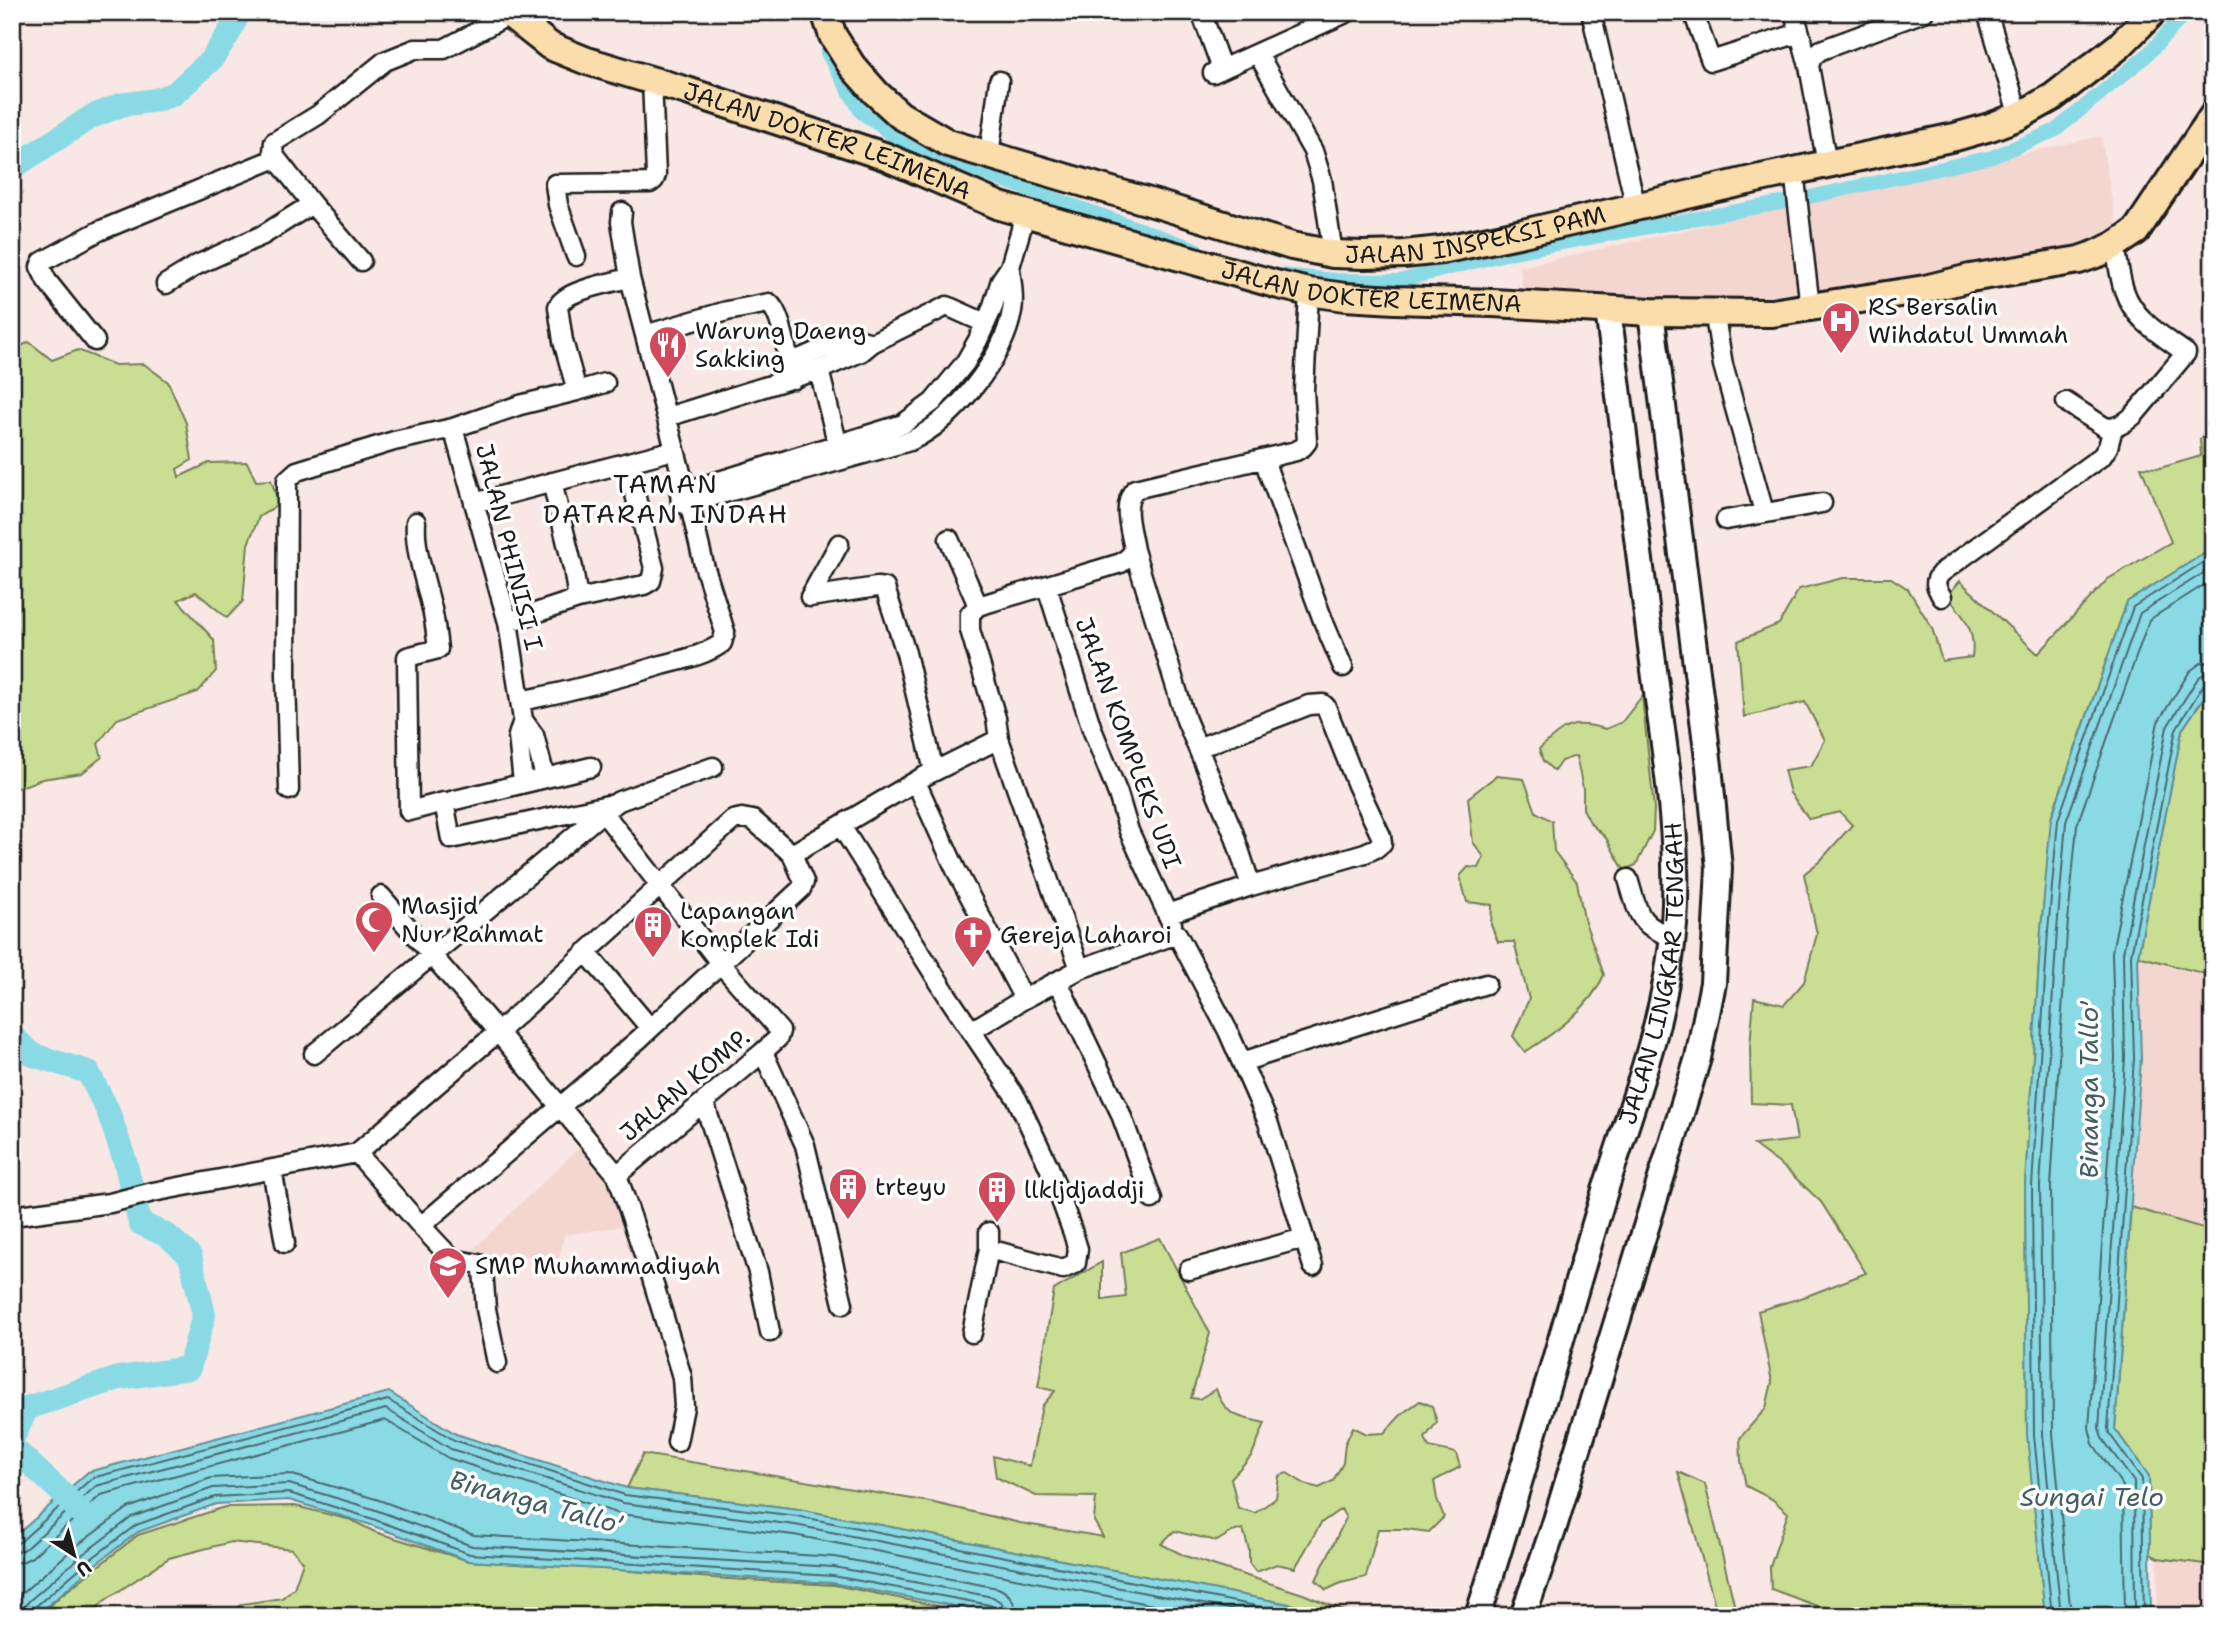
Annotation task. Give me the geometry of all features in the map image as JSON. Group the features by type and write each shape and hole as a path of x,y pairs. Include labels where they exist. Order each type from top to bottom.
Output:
{"main road":[{"name":"JALAN INSPEKSI PAM","path":"825,12 834,36 852,66 876,93 900,115 948,143 1292,246 1333,254 1404,254 1441,250 1955,137 2019,116 2053,97 2119,46 2153,12"},
{"name":"JALAN DOKTER LEIMENA","path":"508,13 550,46 587,61 884,156 1000,206 1234,274 1308,292 1345,297 1651,312 1772,313 1925,289 1970,278 2079,260 2115,245 2136,231 2213,116"},
{"path":"974,196 989,155"},
{"name":"JALAN LINGKAR TENGAH","path":"1478,1616 1607,1184 1650,1054 1665,989 1672,936 1675,876 1667,769 1608,310"},
{"name":"JALAN LINGKAR TENGAH","path":"1523,1616 1557,1517 1699,1058 1713,983 1719,868 1709,766 1651,312"}],"street":[{"path":"1201,12 1218,71 1348,12"},
{"path":"1591,12 1636,208"},
{"path":"1693,12 1711,61 1799,33"},
{"path":"1794,12 1808,66 1827,164"},
{"path":"1808,66 1812,57 1821,50 1924,12"},
{"path":"1987,12 2019,116"},
{"path":"362,261 276,158 273,152 274,142 318,115 385,61 415,49 444,49 508,13"},
{"path":"1258,54 1320,167 1333,254"},
{"path":"576,256 558,205 555,184 650,183 654,180 652,80"},
{"path":"989,155 999,81"},
{"path":"95,341 47,281 40,267 42,262 99,231 276,158"},
{"path":"1794,171 1810,307"},
{"path":"166,285 197,265 263,235 312,204"},
{"path":"520,701 566,693 672,662 713,649 724,640 725,632 704,565 691,496 674,450 630,278 621,222 622,212"},
{"path":"914,429 965,363 992,309 1001,280 1010,267 1026,212"},
{"path":"2066,402 2106,428 2113,428 2134,415 2186,353 2149,327 2132,309 2123,289 2115,245"},
{"path":"691,496 914,429 955,409 985,373 1000,345 1013,311 1010,267"},
{"path":"577,391 563,341 559,302 588,289 630,278"},
{"path":"1251,886 1234,834 1186,720 1135,550 1127,504 1129,495 1136,489 1265,459 1303,447 1307,442 1304,390 1308,292"},
{"path":"645,335 727,311 769,303 776,312 791,371"},
{"path":"791,371 819,370 861,352 872,343 947,306 985,323"},
{"path":"1714,311 1723,365 1764,512"},
{"path":"667,417 791,371 822,349 854,338 872,343"},
{"path":"819,370 840,452"},
{"path":"289,790 286,675 287,480 297,471 394,441 453,428 520,405 605,383"},
{"name":"JALAN PHINISI I","path":"453,428 508,622 523,720 519,736 523,782"},
{"path":"1942,597 1936,587 1941,573 2102,456 2108,447 2113,428"},
{"path":"474,503 674,450"},
{"path":"1265,459 1314,598 1343,667"},
{"path":"508,622 579,599 644,585 653,577 650,550 627,463"},
{"path":"552,482 579,599"},
{"path":"1726,520 1822,503"},
{"path":"416,522 420,557 439,649 407,657 409,811 444,802 451,839 608,808 713,767"},
{"path":"948,539 978,606"},
{"path":"839,544 810,597 877,587 885,589 906,653 934,771"},
{"path":"1080,969 999,739 996,718 970,630 970,614 978,606 1047,587 1121,562 1135,550"},
{"name":"JALAN KOMPLEKS UDI","path":"1047,587 1092,729 1118,794 1129,831 1167,914 1228,1031 1268,1122 1313,1266"},
{"path":"1167,914 1364,853 1382,843 1323,704 1309,705 1198,748"},
{"name":"JALAN PHINISI I","path":"523,720 534,735 545,777"},
{"path":"792,854 934,771 999,739"},
{"path":"451,801 591,767"},
{"path":"916,782 956,870 1024,999"},
{"path":"314,1054 608,808"},
{"name":"JALAN KOMP.","path":"381,896 498,1031 617,1175 764,1052 778,1038 780,1031 721,964 659,886 608,808"},
{"path":"12,1216 66,1210 357,1153 737,819 753,820 792,854 804,879 803,886 650,1028 421,1226"},
{"path":"841,826 1031,1124 1078,1250 1076,1263 1063,1269 989,1240 972,1334"},
{"path":"1628,879 1642,920 1653,929 1672,936"},
{"path":"971,1031 1080,969 1177,934"},
{"path":"586,953 650,1028"},
{"path":"1058,982 1120,1112 1153,1199"},
{"path":"1242,1062 1486,984"},
{"path":"764,1052 806,1145 843,1304"},
{"path":"704,1102 758,1272 770,1332"},
{"path":"357,1153 452,1259 479,1264 483,1269 486,1309 497,1363"},
{"path":"272,1169 285,1242"},
{"path":"617,1175 652,1275 682,1377 684,1407 677,1442"},
{"path":"1189,1270 1304,1238"}],"shaded area":[{"path":"2101,136 2118,236 1829,295 1524,299 1520,267"},
{"path":"2138,956 2213,976 2213,1231 2131,1207 2141,1059"},
{"path":"579,1148 617,1184 625,1226 564,1235 558,1262 527,1256 466,1256"},
{"path":"2158,1558 2213,1565 2213,1616 2157,1616"}],"green space":[{"path":"29,342 52,360 78,350 115,365 144,364 168,382 186,423 192,460 177,469 179,477 209,463 247,462 256,481 271,480 279,504 259,517 248,544 243,601 227,618 196,592 178,600 214,640 216,671 198,692 117,719 98,744 102,757 82,773 42,779 12,790 12,351"},
{"path":"2213,429 2213,548 2127,602 2052,815 2041,930 2025,1185 2027,1431 2045,1616 1856,1616 1833,1612 1771,1589 1770,1567 1788,1513 1772,1499 1746,1486 1740,1438 1766,1408 1772,1382 1758,1311 1807,1296 1866,1273 1821,1202 1785,1168 1754,1145 1797,1140 1791,1105 1751,1103 1750,1046 1754,998 1784,1005 1804,982 1817,934 1804,874 1820,861 1852,825 1840,812 1809,819 1790,793 1784,770 1811,766 1825,740 1805,702 1744,717 1738,641 1779,624 1799,589 1843,578 1891,578 1908,589 1932,628 1942,661 1972,657 1970,631 1959,610 1947,596 1960,581 2038,654 2108,579 2171,542 2141,467 2160,468 2201,456 2200,439"},
{"path":"2213,684 2213,976 2138,956 2182,730"},
{"path":"1642,696 1654,808 1653,831 1636,865 1624,870 1606,838 1591,824 1583,809 1583,788 1576,756 1561,761 1554,771 1543,761 1539,749 1569,727 1584,725 1606,729 1622,722"},
{"path":"1496,776 1524,779 1536,812 1552,821 1554,851 1577,882 1584,919 1604,975 1581,1009 1525,1052 1513,1036 1529,999 1514,942 1498,942 1491,925 1492,905 1467,902 1460,876 1468,867 1479,868 1484,857 1473,842 1468,798"},
{"path":"2131,1207 2213,1231 2213,1565 2158,1558 2150,1554 2149,1476 2115,1429"},
{"path":"1160,1238 1210,1333 1191,1398 1199,1399 1216,1389 1224,1405 1234,1414 1265,1423 1252,1455 1231,1478 1238,1508 1255,1513 1276,1498 1279,1476 1287,1473 1305,1484 1319,1488 1333,1481 1343,1463 1345,1444 1353,1427 1367,1434 1384,1433 1403,1413 1420,1401 1432,1406 1437,1422 1425,1438 1429,1447 1456,1453 1460,1467 1434,1481 1444,1517 1429,1532 1378,1529 1366,1577 1326,1590 1316,1580 1346,1518 1341,1509 1321,1523 1295,1568 1277,1564 1256,1572 1249,1563 1249,1550 1243,1529 1217,1541 1174,1531 1161,1544 1185,1556 1303,1594 1356,1616 1329,1616 1304,1607 798,1509 627,1488 643,1454 930,1502 1020,1523 1103,1537 1094,1521 1096,1497 1036,1496 996,1477 993,1456 1030,1466 1042,1406 1055,1391 1038,1387 1054,1290 1102,1262 1102,1300 1126,1297 1121,1253"},
{"path":"1678,1472 1705,1484 1737,1616 1718,1616"},
{"path":"295,1506 351,1520 375,1532 469,1561 834,1585 987,1616 225,1616 242,1604 282,1598 294,1588 303,1562 292,1549 231,1542 169,1558 104,1601 89,1616 40,1616 59,1597 138,1535 225,1507"}],"water":[{"name":"Sungai Telo","path":"2213,548 2213,684 2182,730 2138,956 2141,1059 2115,1429 2149,1476 2151,1616 2045,1616 2027,1435 2025,1185 2041,930 2051,819 2127,602"},
{"name":"Binanga Tallo'","path":"389,1392 456,1434 627,1488 798,1509 1304,1607 1329,1616 1007,1616 832,1583 469,1561 368,1524 289,1500 216,1504 138,1532 92,1567 36,1616 12,1616 12,1539 88,1472"}],"waterway":[{"path":"12,168 91,117 121,105 156,100 174,94 211,60 239,12"},
{"path":"1282,275 1336,280 1399,281 1513,252 1791,201 1992,157 2056,130 2146,56 2187,12"},
{"path":"827,53 861,112 909,147 1196,249"},
{"path":"12,1036 33,1055 88,1072 108,1111 125,1161 140,1223 168,1236 190,1256 204,1315 189,1368 119,1378 27,1408 12,1440"},
{"path":"12,1447 85,1517"}],"place":[{"name":"RS Bersalin Wihdatul Ummah","path":"1841,355"},
{"name":"Warung Daeng Sakking","path":"668,379"},
{"name":"Masjid Nur Rahmat","path":"374,954"},
{"name":"Lapangan Komplek Idi","path":"653,959"},
{"name":"Gereja Laharoi","path":"973,969"},
{"name":"trteyu","path":"848,1221"},
{"name":"llkljdjaddji","path":"997,1224"},
{"name":"SMP Muhammadiyah","path":"448,1300"}],"district":[{"name":"TAMAN DATARAN INDAH","path":"666,499"}]}
